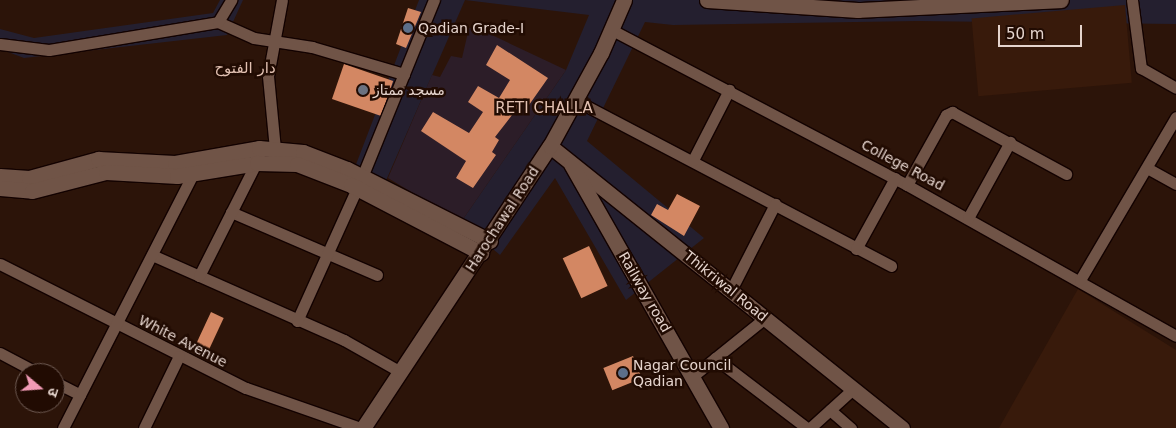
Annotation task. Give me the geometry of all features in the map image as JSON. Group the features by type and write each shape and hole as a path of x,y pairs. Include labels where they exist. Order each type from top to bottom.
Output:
{"main road":[{"name":"Harochawal Road","path":"362,428 399,371 486,247 550,146 612,30 624,0"},
{"path":"708,0 860,5 1061,0"},
{"name":"Thikriwal Road","path":"550,146 567,157 902,428"},
{"path":"0,188 106,172 185,171 258,156 275,149 309,153 360,183 486,247"},
{"path":"258,156 304,166 360,183"},
{"name":"Railway road","path":"567,157 721,428"},
{"path":"0,176 31,184"}],"street":[{"path":"218,22 231,0"},
{"path":"275,149 274,111 268,104 273,42 282,0"},
{"path":"297,321 360,183 434,0"},
{"path":"1132,0 1141,68 1176,88"},
{"path":"0,44 50,50 114,37 218,22 254,38 312,47 404,74"},
{"name":"College Road","path":"612,30 907,184 1080,280 1176,336"},
{"path":"693,160 729,90"},
{"path":"575,100 693,160 856,249 891,266"},
{"path":"907,184 948,112 1010,142 1066,174"},
{"path":"1080,280 1176,117"},
{"path":"968,218 1010,142"},
{"path":"199,276 258,156"},
{"path":"1147,168 1176,184"},
{"path":"63,428 114,323 152,255 185,171"},
{"path":"856,249 895,178"},
{"path":"731,290 775,204"},
{"path":"231,212 377,275"},
{"path":"152,255 361,348 399,371"},
{"name":"White Avenue","path":"0,264 179,356 246,388 362,428"},
{"path":"693,376 765,318"},
{"path":"0,353 19,363"},
{"path":"144,428 179,356"},
{"path":"716,358 809,428 853,389"},
{"path":"65,387 80,395"},
{"path":"830,410 851,428"}],"shaded area":[{"path":"220,0 243,0 227,35 24,58 0,49 0,29 34,38 213,13"},
{"path":"419,0 465,0 381,192 350,180"},
{"path":"465,0 1176,0 1176,24 918,21 673,25 645,22 587,141 704,238 626,300 555,178 500,255 461,222 566,70 589,15"},
{"path":"1125,5 1132,83 978,96 972,18"},
{"path":"469,28 477,28 566,70 461,222 388,178 432,75 440,77 451,56 462,58"},
{"path":"1078,289 1176,350 1176,428 999,428"}],"building":[{"name":"Qadian Grade-I","path":"408,8 421,12 406,48 396,44"},
{"path":"497,45 548,78 529,105 523,101 495,137 499,140 492,152 496,155 473,188 456,178 466,161 421,131 433,112 469,133 483,112 468,102 478,86 499,98 510,80 486,65"},
{"name":"مسجد ممتاز","path":"344,64 393,81 381,116 332,99"},
{"path":"677,194 700,206 684,236 651,215 657,204 668,210"},
{"path":"589,246 608,286 581,298 563,258"},
{"path":"211,312 224,318 206,357 193,351"},
{"name":"Nagar Council Qadian","path":"633,356 642,378 612,390 603,368"}],"place":[{"name":"Qadian Grade-I","path":"408,28"},
{"name":"مسجد ممتاز","path":"363,90"},
{"name":"Nagar Council Qadian","path":"623,373"}],"district":[{"name":"دار الفتوح","path":"245,69"},
{"name":"RETI CHALLA","path":"544,109"}]}
